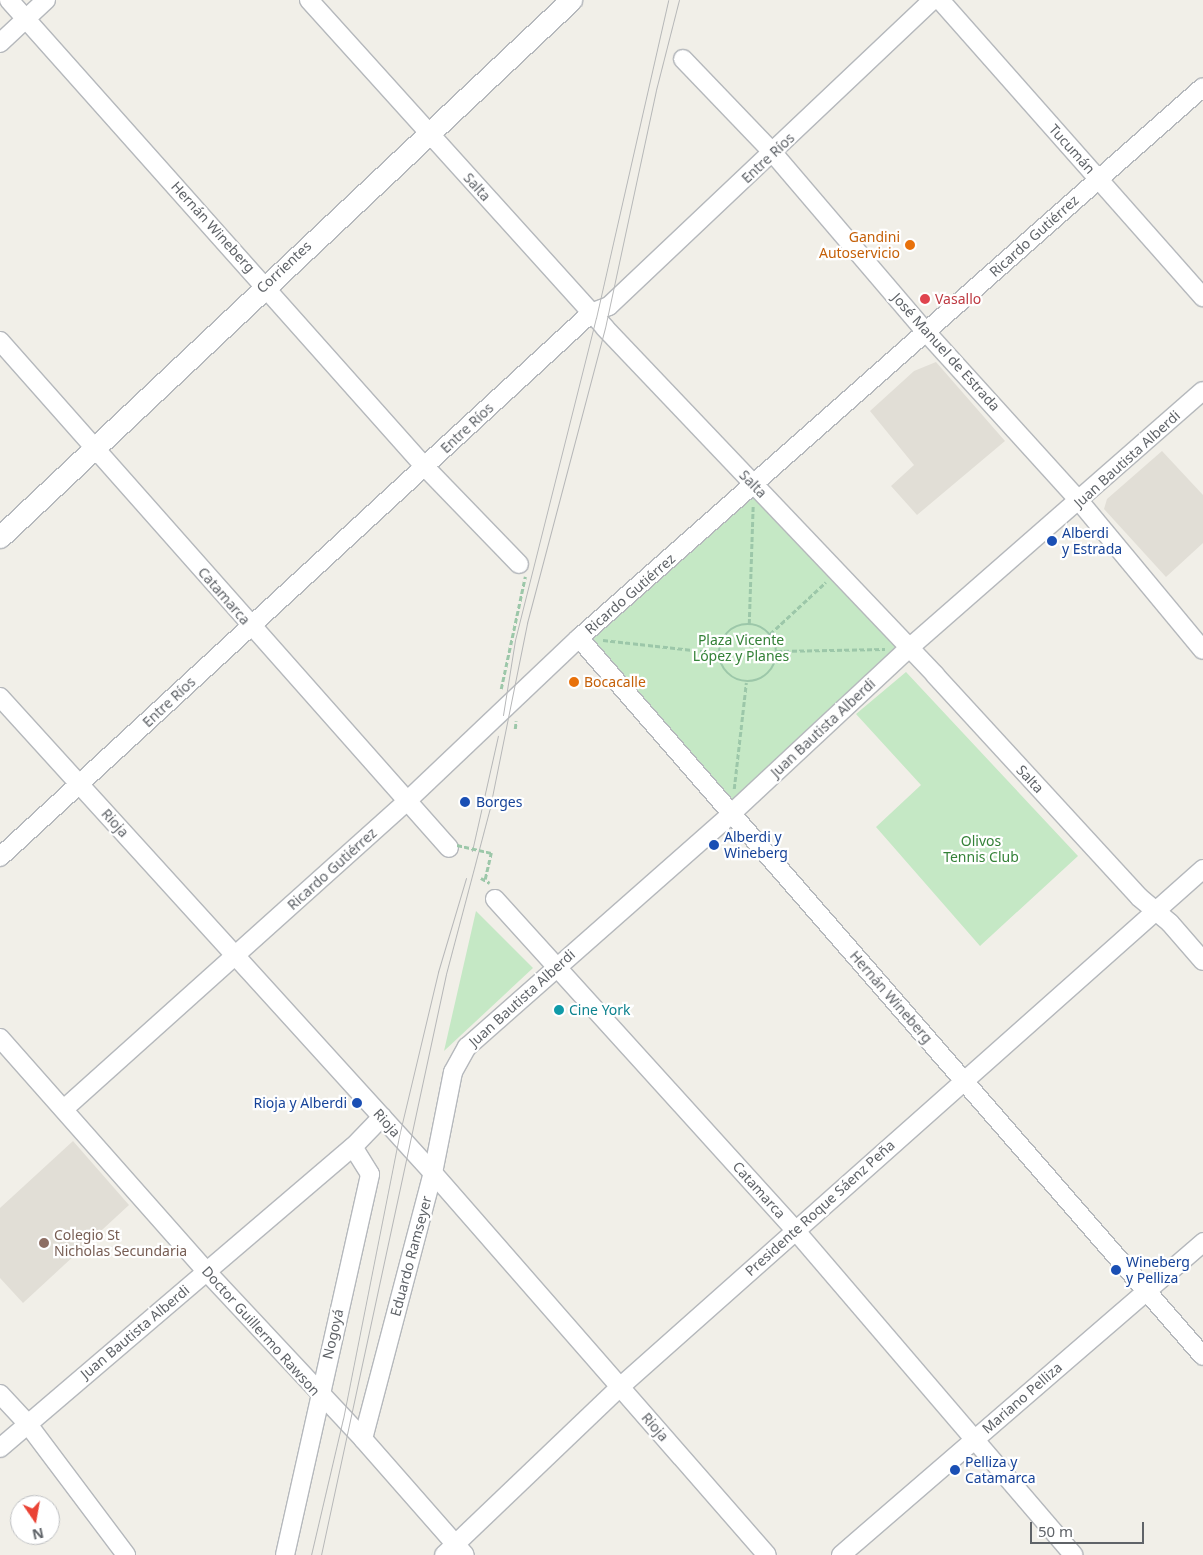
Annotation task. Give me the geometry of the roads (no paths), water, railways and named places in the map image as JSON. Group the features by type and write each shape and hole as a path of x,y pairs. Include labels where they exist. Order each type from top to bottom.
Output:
{"street":[{"name":"Hernán Wineberg","path":"9,0 266,285 425,467 519,564"},
{"path":"0,43 46,0"},
{"name":"Salta","path":"309,0 592,313 909,648 1139,897 1156,911 1203,961"},
{"name":"Corrientes","path":"0,537 94,445 571,0"},
{"name":"Entre Ríos","path":"0,857 592,313 608,306 773,153 933,0"},
{"name":"Tucumán","path":"940,0 1203,297"},
{"name":"José Manuel de Estrada","path":"683,60 773,153 927,333 1080,502 1203,650"},
{"name":"Ricardo Gutiérrez","path":"64,1109 407,801 579,638 927,333 1203,87"},
{"name":"Catamarca","path":"0,341 94,445 250,627 407,801 453,847"},
{"name":"Juan Bautista Alberdi","path":"453,1072 467,1047 557,965 732,813 909,648 1080,502 1203,391"},
{"name":"Hernán Wineberg","path":"579,638 1203,1356"},
{"name":"Rioja","path":"0,697 433,1173 767,1555"},
{"name":"Presidente Roque Sáenz Peña","path":"455,1552 620,1387 1203,869"},
{"name":"Catamarca","path":"495,899 557,965 795,1230 973,1440 1074,1555"},
{"name":"Doctor Guillermo Rawson","path":"0,1038 206,1271 319,1395 363,1439 455,1552"},
{"name":"Eduardo Ramseyer","path":"363,1439 433,1173 453,1072"},
{"name":"Juan Bautista Alberdi","path":"0,1448 353,1146 382,1117"},
{"name":"Nogoyá","path":"285,1555 319,1395 370,1174 353,1146"},
{"name":"Mariano Pelliza","path":"841,1555 1203,1242"},
{"path":"0,1394 27,1423 126,1555"}],"tram line":[{"path":"503,715 515,640 596,318 668,0"},
{"path":"321,1555 446,974 490,807 527,623 605,328 656,90 679,0"},
{"path":"472,851 498,736"},
{"path":"311,1555 343,1419 399,1136 438,972 466,878"}],"place":[{"name":"Gandini Autoservicio","path":"910,245"},
{"name":"Vasallo","path":"925,299"},
{"name":"Alberdi y Estrada","path":"1052,541"},
{"name":"Bocacalle","path":"574,682"},
{"name":"Borges","path":"465,802"},
{"name":"Alberdi y Wineberg","path":"714,845"},
{"name":"Cine York","path":"559,1010"},
{"name":"Rioja y Alberdi","path":"357,1103"},
{"name":"Colegio St Nicholas Secundaria","path":"44,1243"},
{"name":"Wineberg y Pelliza","path":"1116,1270"},
{"name":"Pelliza y Catamarca","path":"955,1470"}],"park label":[{"name":"Plaza Vicente López y Planes","path":"741,648"},
{"name":"Olivos Tennis Club","path":"981,850"}]}
